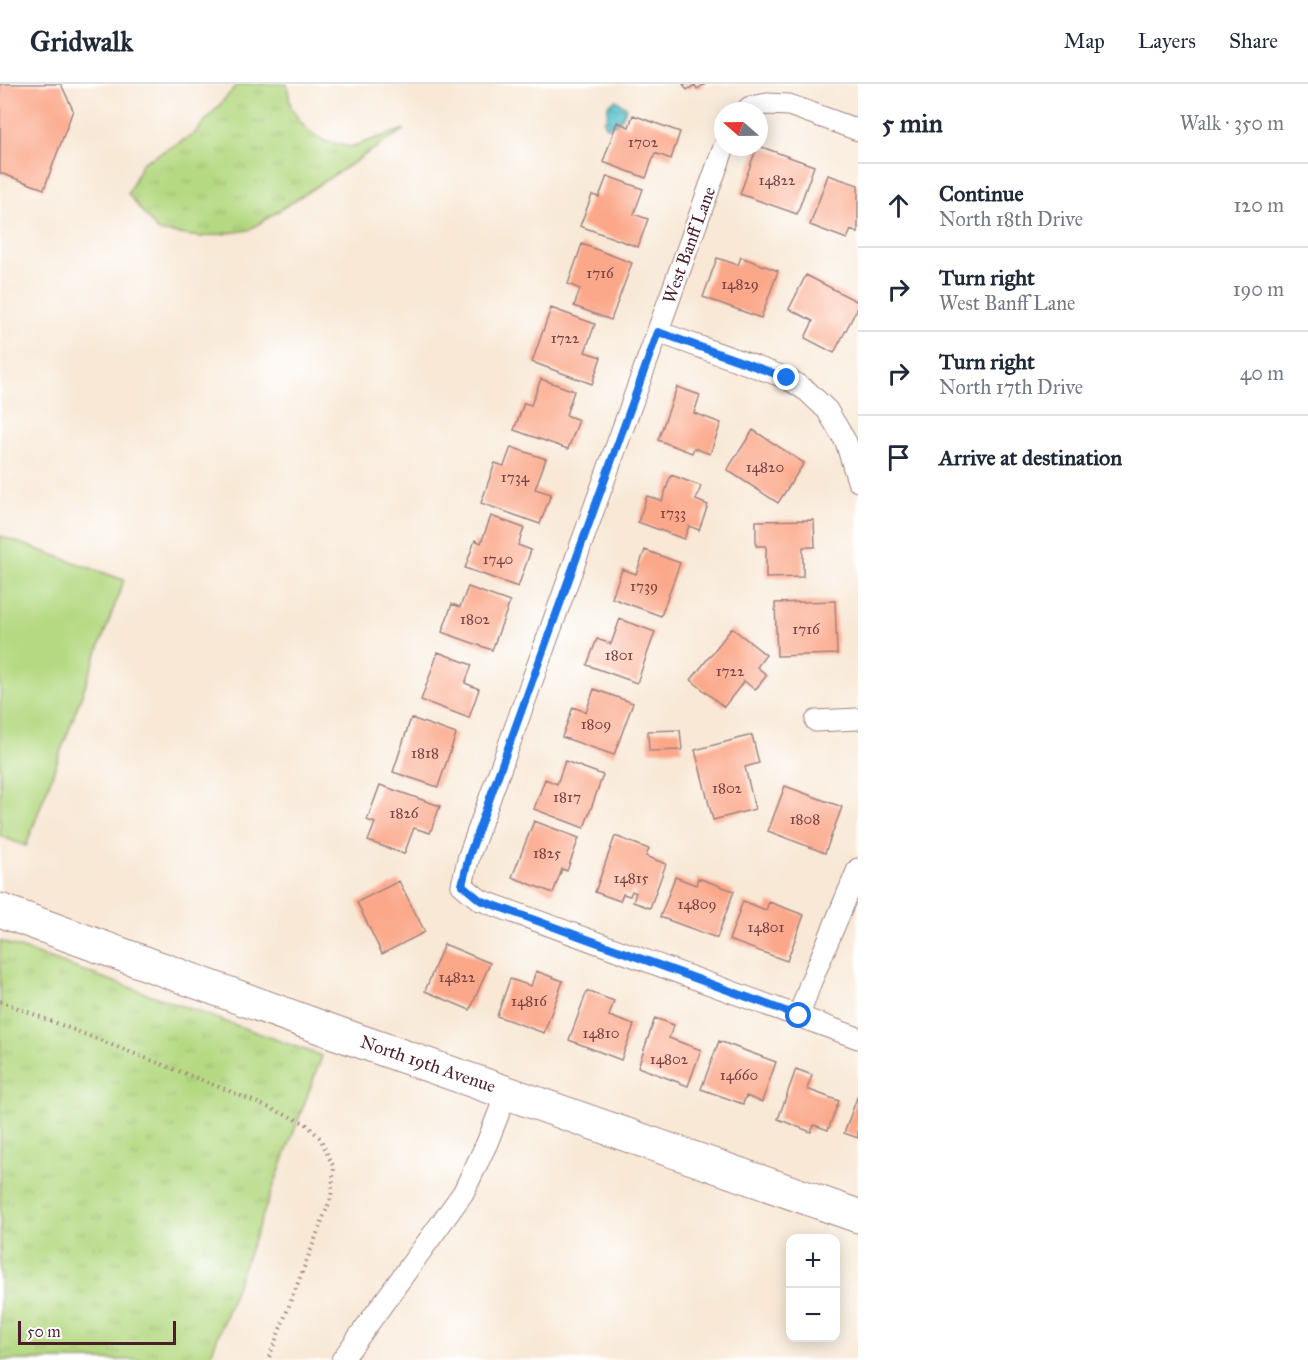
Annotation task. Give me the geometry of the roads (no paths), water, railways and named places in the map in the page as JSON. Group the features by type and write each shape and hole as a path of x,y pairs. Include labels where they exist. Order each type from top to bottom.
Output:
{"main road":[{"name":"North 19th Avenue","path":"0,910 331,1031 858,1216"}],"street":[{"path":"768,104 789,105 858,130"},
{"name":"West Banff Lane","path":"721,156 473,845 462,885 480,900 799,1016"},
{"path":"658,332 787,378 807,391 828,410 846,442 858,480"},
{"path":"816,721 858,719"},
{"path":"858,869 799,1016 858,1038"},
{"path":"342,1360 463,1193 487,1143 507,1092"}],"water":[{"path":"616,100 626,107 625,110 617,123 607,127 604,120 607,118 608,105"}]}
